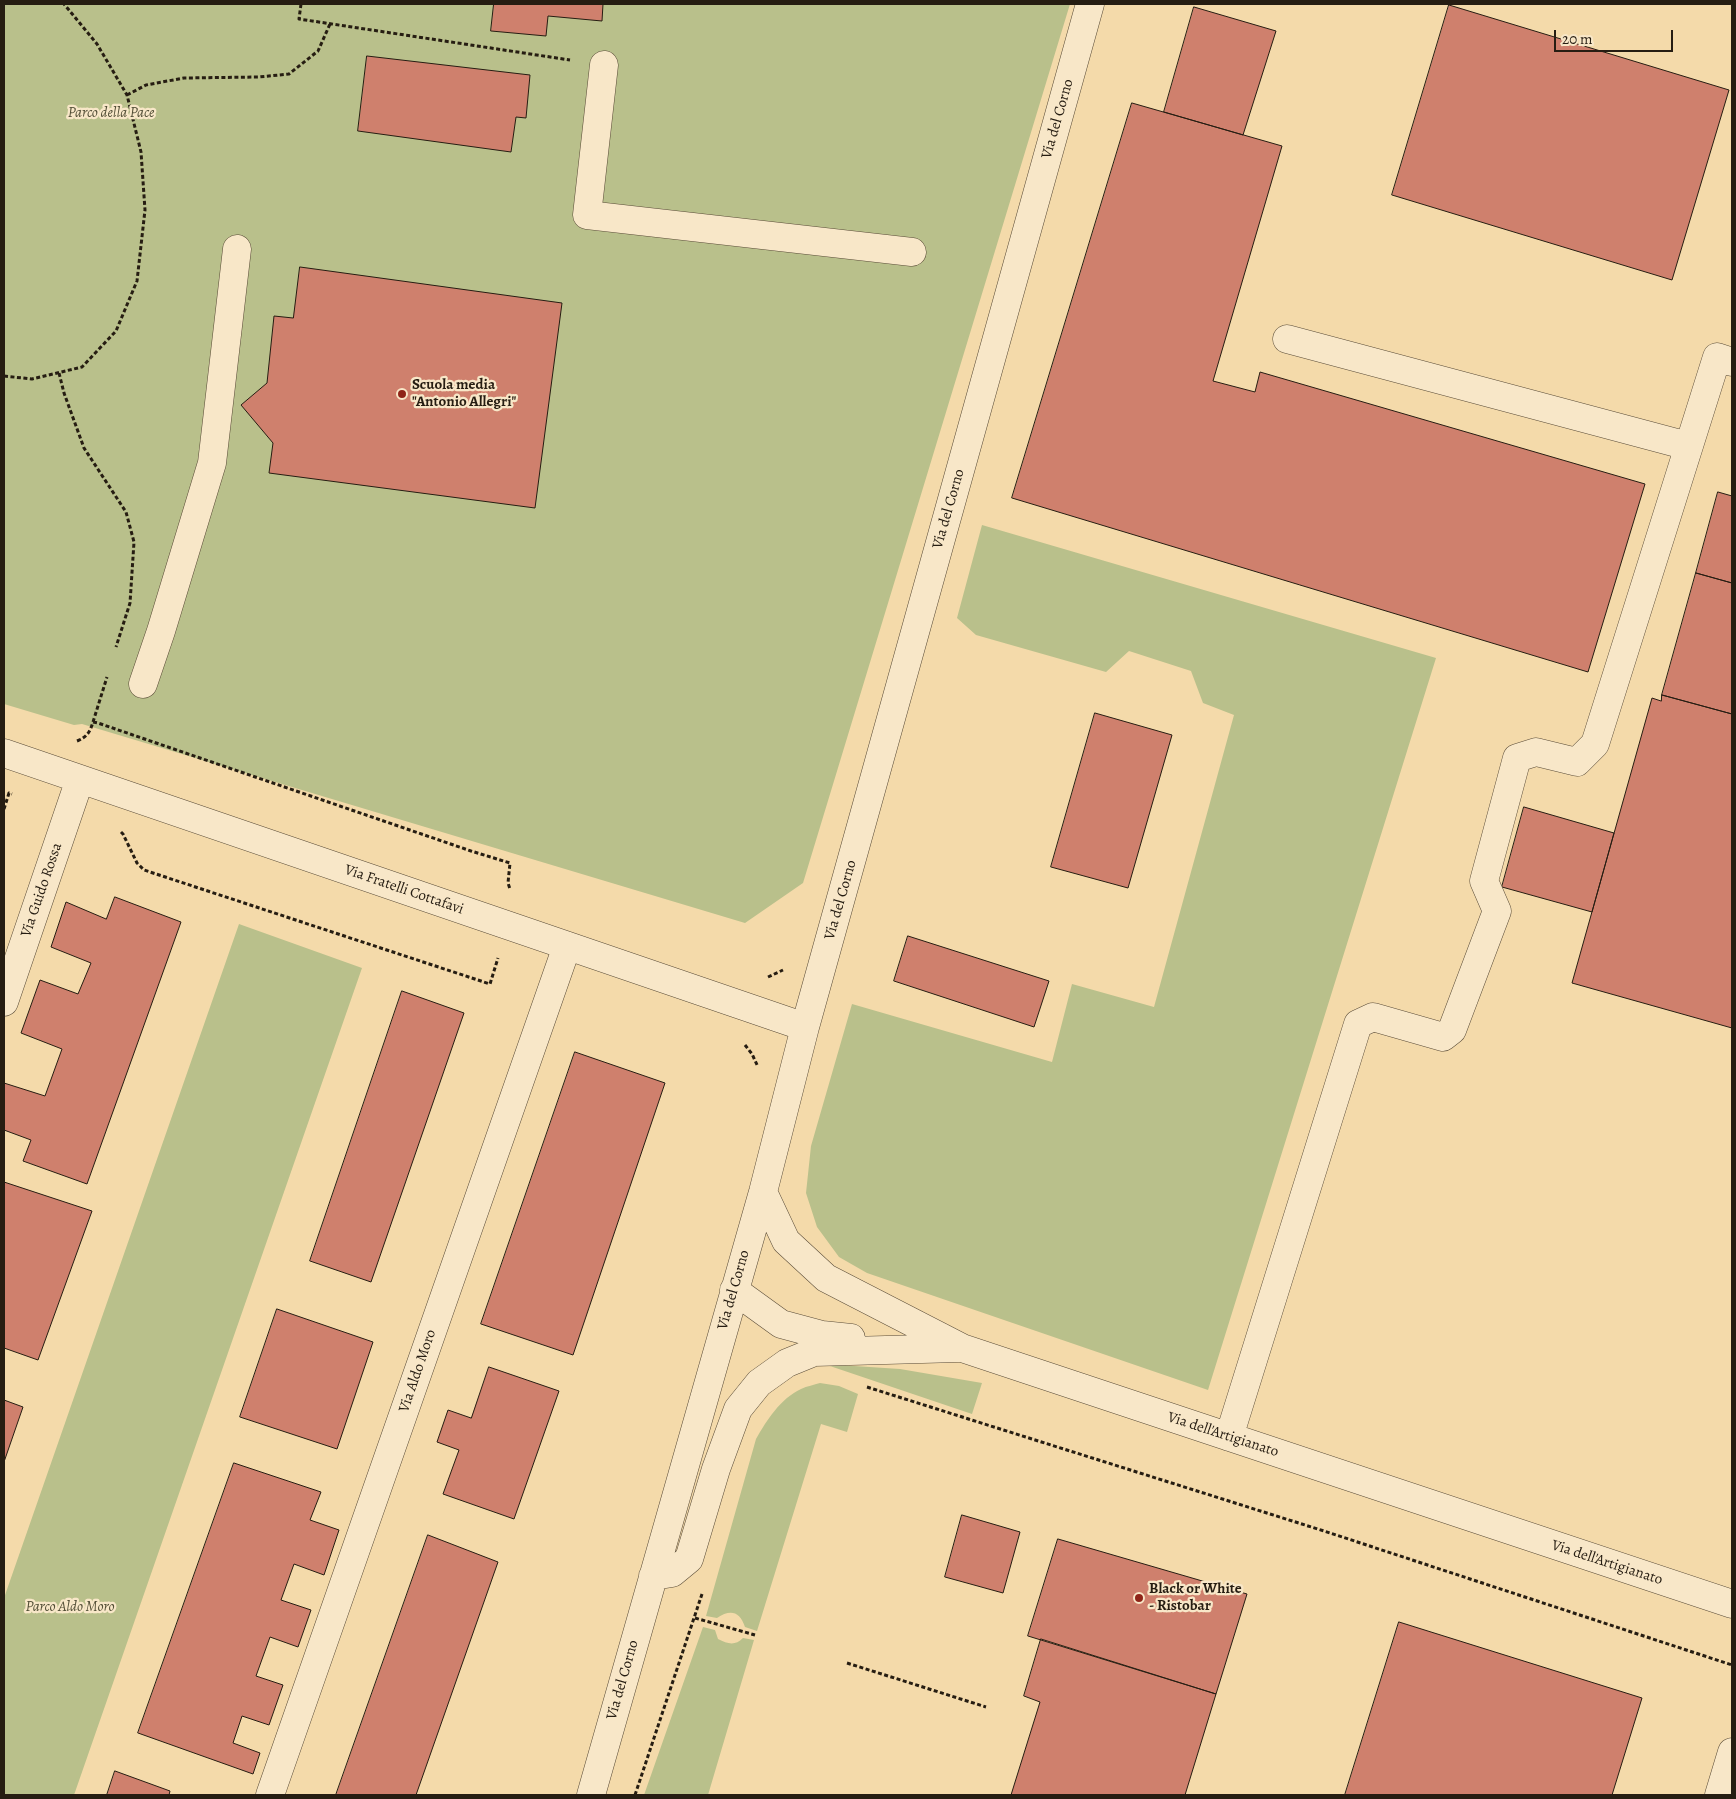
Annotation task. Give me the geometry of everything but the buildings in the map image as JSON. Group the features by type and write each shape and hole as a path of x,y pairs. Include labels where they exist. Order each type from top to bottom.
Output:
{"street":[{"name":"Via del Corno","path":"591,1795 762,1192 805,1027 1090,4"},
{"path":"604,65 587,215 912,252"},
{"path":"143,684 212,463 237,249"},
{"path":"1287,339 1688,446"},
{"path":"1229,1437 1358,1024 1373,1017 1443,1037 1452,1030 1497,911 1484,881 1517,758 1536,752 1577,762 1595,744 1688,446 1724,359"},
{"name":"Via Fratelli Cottafavi","path":"4,752 805,1027"},
{"name":"Via Guido Rossa","path":"4,1002 80,779"},
{"name":"Via Aldo Moro","path":"270,1795 568,946"},
{"name":"Via dell'Artigianato","path":"762,1192 786,1241 826,1278 962,1348 1732,1604"},
{"path":"734,1290 782,1324 822,1335 962,1348"},
{"path":"652,1576 672,1573 689,1559 716,1469 738,1408 759,1383 787,1363 814,1352 962,1348"},
{"path":"1719,1795 1732,1752"}],"path":[{"path":"4,376 32,379 82,367 116,331 137,281 145,210 142,152 127,95 97,44 64,4"},
{"path":"301,4 300,19 604,65"},
{"path":"127,95 146,85 184,78 289,74 318,51 330,24"},
{"path":"59,373 64,393 84,448 126,512 134,542 130,603"},
{"path":"69,742 85,738 90,732 93,722 499,860"},
{"path":"4,809 9,793 16,795"},
{"path":"119,831 123,834 136,863 144,870 490,984 499,957 502,955"},
{"path":"743,1043 752,1054 760,1071"},
{"path":"864,1386 1324,1531 1732,1665"},
{"path":"635,1795 704,1589"},
{"path":"695,1618 756,1636"},
{"path":"847,1664 986,1707"}],"green space":[{"name":"Parco della Pace","path":"4,4 1070,4 803,883 745,923 82,724 74,725 4,704"},
{"path":"982,525 1436,658 1208,1390 867,1273 839,1257 817,1227 806,1193 811,1146 852,1004 1052,1062 1072,984 1154,1007 1234,715 1203,703 1191,671 1129,651 1106,672 976,635 957,618"},
{"name":"Parco Aldo Moro","path":"239,924 362,968 74,1795 4,1795 4,1598"},
{"path":"824,1364 900,1369 982,1383 972,1414"},
{"path":"820,1383 839,1386 858,1394 847,1432 821,1424 757,1631 745,1627 740,1618 734,1613 726,1613 717,1618 706,1616 756,1439 780,1404 793,1393"},
{"path":"703,1627 715,1630 718,1639 728,1643 737,1642 743,1638 754,1640 708,1795 644,1795"}],"place":[{"name":"Scuola media \"Antonio Allegri\"","path":"402,394"},
{"name":"Black or White - Ristobar","path":"1139,1598"}]}
